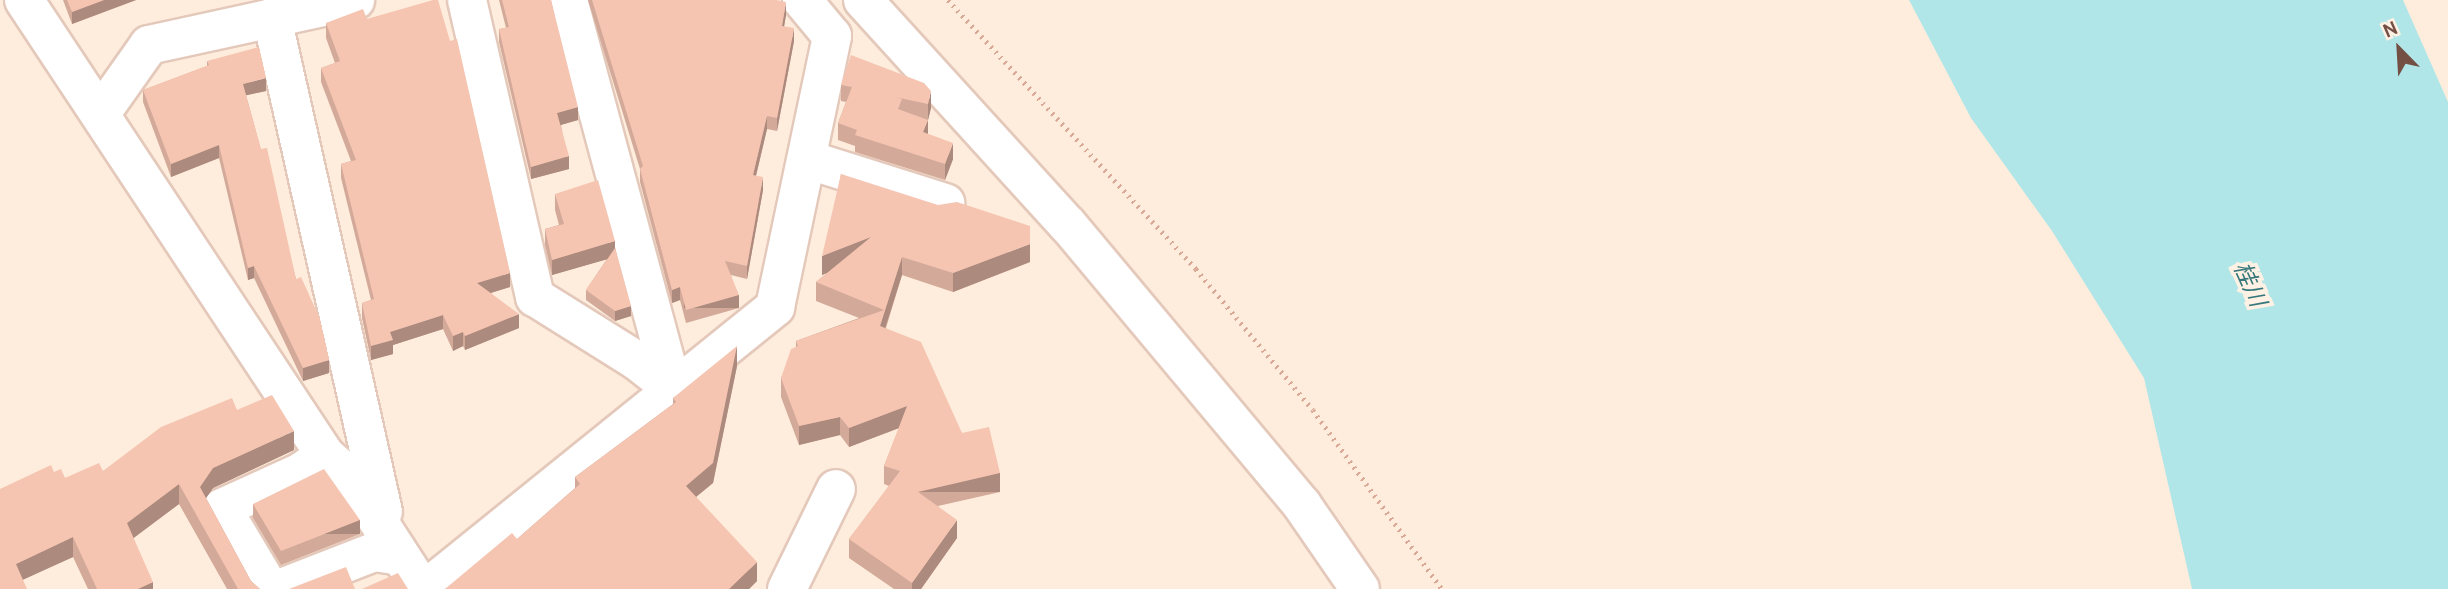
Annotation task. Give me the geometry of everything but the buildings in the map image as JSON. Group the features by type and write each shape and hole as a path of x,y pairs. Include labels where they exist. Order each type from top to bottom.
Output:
{"street":[{"path":"23,0 101,113 325,455 349,476 424,589 775,307 809,160 832,36 802,0"},
{"path":"101,113 149,45 355,0"},
{"path":"467,0 535,297 636,360 673,389"},
{"path":"568,0 673,389"},
{"path":"863,0 1085,246 1302,505 1360,589"},
{"path":"272,18 392,543"},
{"path":"809,160 945,203"},
{"path":"270,589 222,508 301,472 325,455"},
{"path":"795,586 836,489"},
{"path":"279,589 392,543"}],"path":[{"path":"948,0 1196,269 1313,410 1442,589"}],"water":[{"name":"桂川","path":"1909,0 2403,0 2448,102 2448,589 2192,589 2144,378 2052,231 1971,118"}]}
